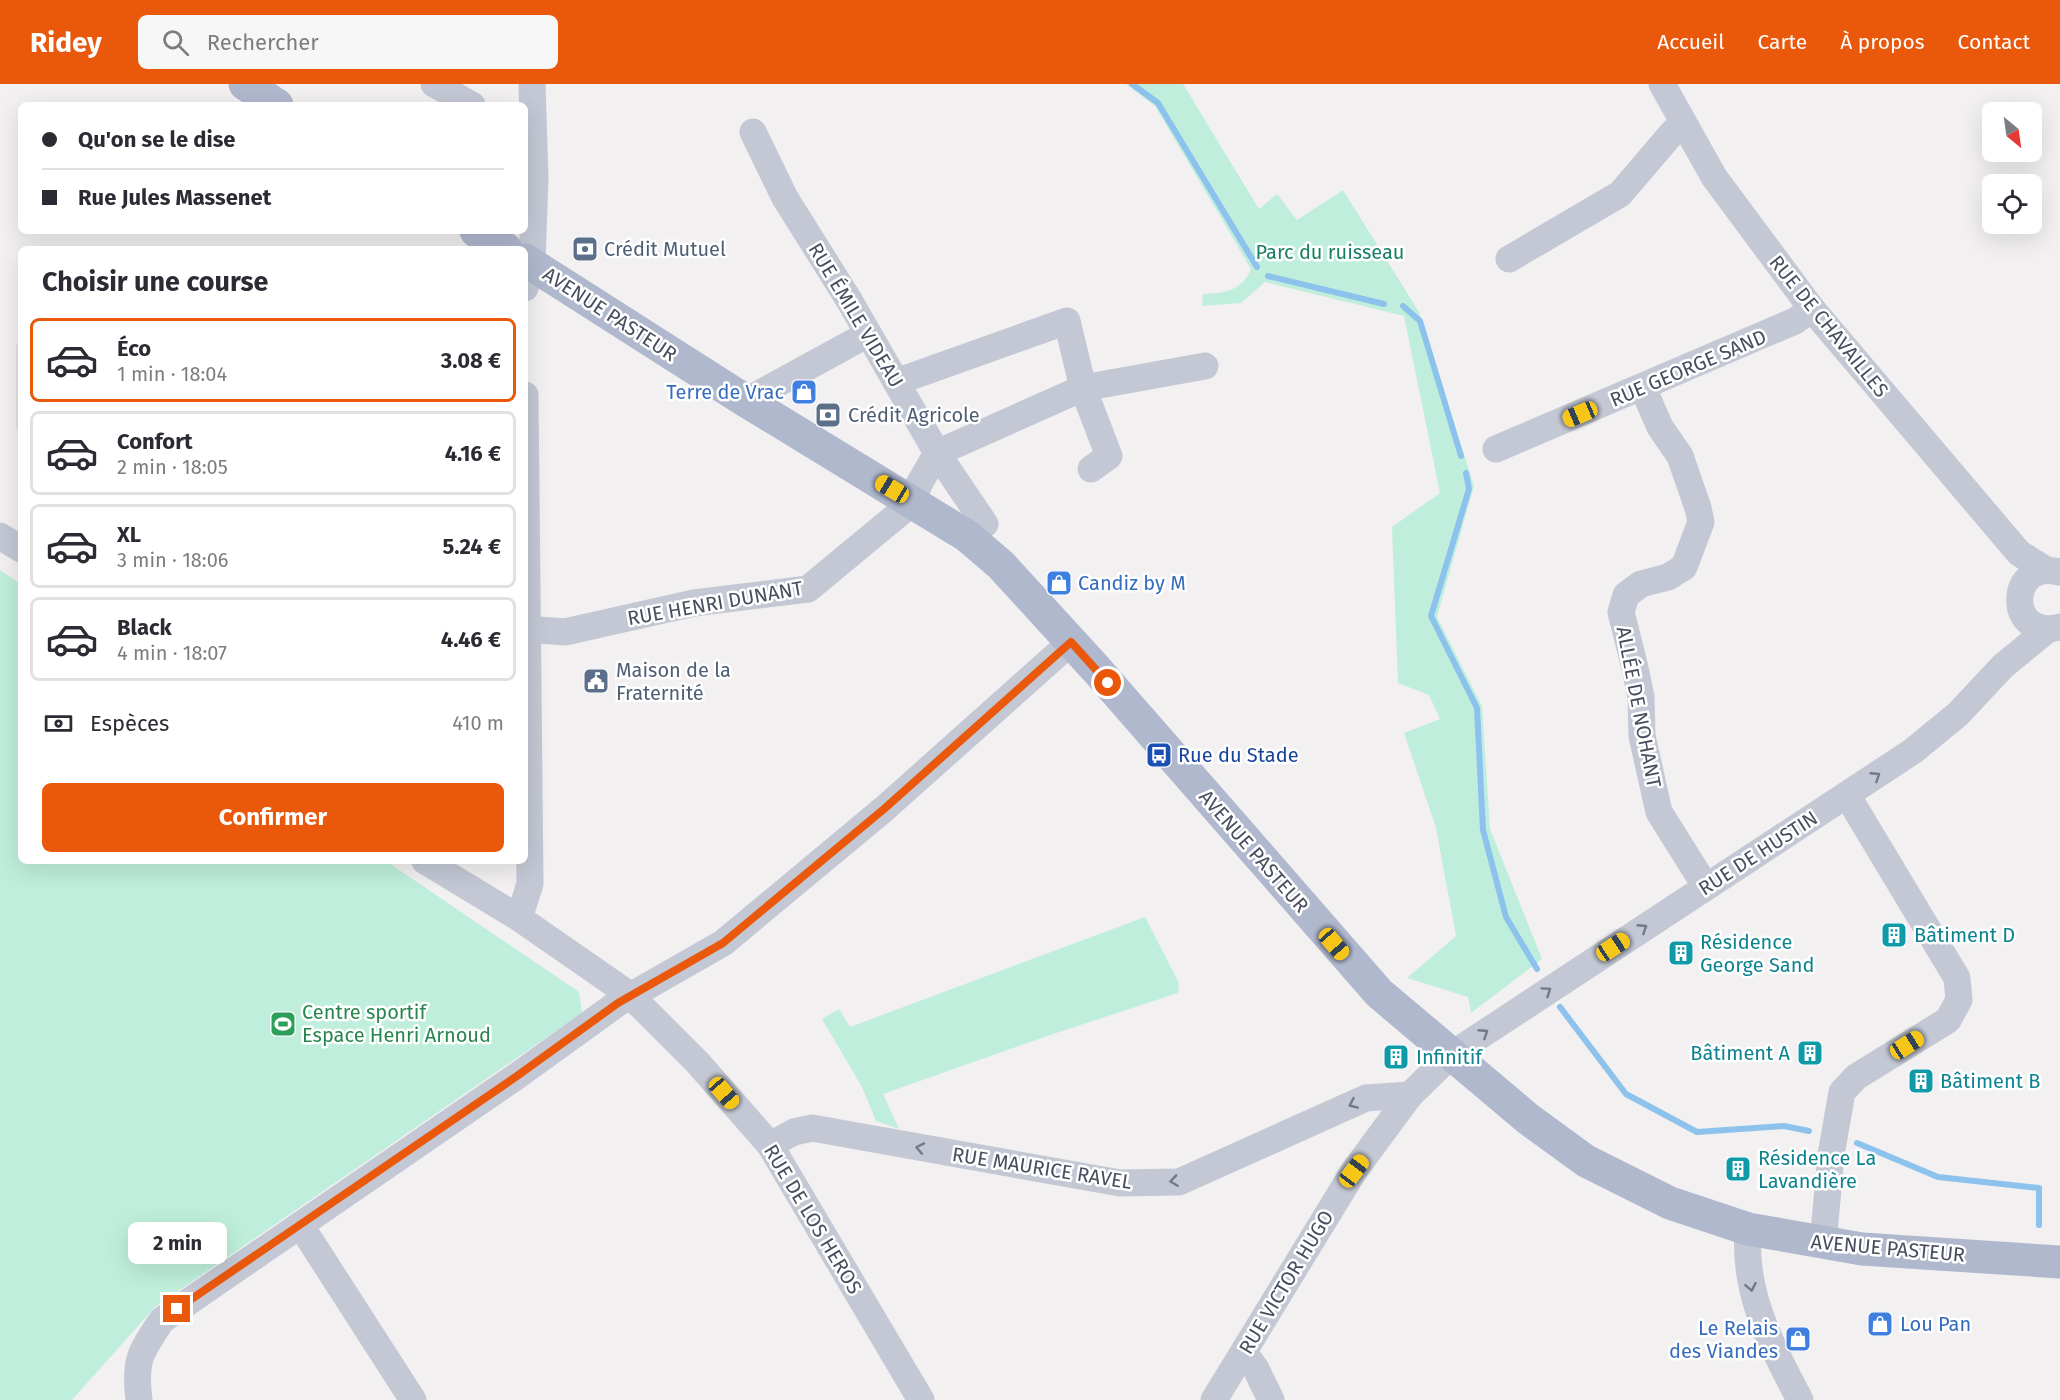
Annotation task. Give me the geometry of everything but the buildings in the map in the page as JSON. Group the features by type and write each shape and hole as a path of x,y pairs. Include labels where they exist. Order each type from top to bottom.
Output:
{"main road":[{"path":"248,85 273,102"},
{"name":"AVENUE PASTEUR","path":"480,234 496,246"},
{"name":"AVENUE PASTEUR","path":"528,269 967,536 1001,565 1071,642 1378,993 1527,1118 1586,1161 1670,1203 1748,1229 1822,1244 1862,1249 2060,1262"}],"street":[{"path":"434,84 467,102"},
{"path":"528,225 535,178 529,137 532,84"},
{"name":"RUE DE CHAVAILLES","path":"1662,84 1714,177 1812,309 2019,553 2054,568"},
{"path":"1509,260 1620,194 1673,132 1685,126"},
{"name":"RUE ÉMILE VIDEAU","path":"753,132 785,198 937,453 985,525"},
{"name":"RUE GEORGE SAND","path":"1496,449 1795,321 1812,309"},
{"path":"896,382 1066,321 1083,388 1110,456 1091,470"},
{"path":"746,401 868,334"},
{"path":"913,502 919,483 937,453 1083,388 1205,366"},
{"name":"ALLÉE DE NOHANT","path":"1643,388 1660,427 1680,456 1701,522 1684,567 1668,577 1641,584 1626,596 1621,612 1641,697 1642,736 1659,812 1706,887"},
{"name":"RUE HENRI DUNANT","path":"528,629 565,632 694,603 808,589 913,502"},
{"path":"0,536 18,547"},
{"path":"2019,553 2022,586 2019,603 2025,619 2035,627 2054,628"},
{"path":"2022,586 2032,575 2054,568"},
{"name":"RUE DE HUSTIN","path":"1451,1055 1933,736 2003,666 2054,628"},
{"path":"139,1400 136,1379 139,1354 162,1320 302,1226 630,995 723,943 884,809 1071,642"},
{"path":"519,918 530,884 528,782"},
{"path":"1822,1244 1831,1155 1842,1092 1856,1077 1947,1020 1959,1000 1957,978 1847,795"},
{"name":"RUE DE LOS HEROS","path":"430,864 519,918 630,995 698,1063 770,1145 921,1400"},
{"name":"RUE VICTOR HUGO","path":"1214,1400 1354,1171 1410,1095 1451,1055"},
{"name":"RUE MAURICE RAVEL","path":"770,1145 794,1132 812,1128 1120,1184 1179,1182 1366,1098 1410,1095"},
{"path":"302,1226 413,1400"},
{"path":"1748,1229 1745,1257 1753,1299 1774,1350 1800,1400"},
{"path":"1244,1352 1256,1369 1271,1400"}],"shaded area":[{"path":"18,343 18,432 16,427 16,345"}],"green space":[{"name":"Parc du ruisseau","path":"1126,84 1183,84 1259,209 1277,194 1297,220 1343,190 1419,312 1474,486 1437,617 1482,706 1490,829 1542,959 1471,1013 1468,997 1407,978 1456,936 1436,828 1404,733 1440,719 1429,695 1398,683 1392,527 1440,493 1404,316 1265,282 1241,303 1202,306 1203,294 1219,293 1238,286 1251,269 1155,106"},
{"name":"Centre sportif Espace Henri Arnoud","path":"0,570 18,582 18,864 390,864 579,992 582,1013 155,1307 72,1400 0,1400"},
{"path":"1145,917 1179,983 1178,993 883,1094 899,1129 876,1121 862,1087 822,1019 839,1009 850,1027"}],"waterway":[{"path":"1132,84 1158,103 1257,267"},
{"path":"1268,276 1384,304"},
{"path":"1403,306 1420,321 1461,456"},
{"path":"1466,473 1469,489 1431,616 1477,708 1483,830 1506,917 1537,969"},
{"path":"1560,1007 1626,1094 1697,1132 1784,1126 1809,1131"},
{"path":"1857,1143 1938,1177 2039,1188 2039,1225"}],"place":[{"name":"Crédit Mutuel","path":"585,249"},
{"name":"Terre de Vrac","path":"804,392"},
{"name":"Crédit Agricole","path":"828,415"},
{"name":"Candiz by M","path":"1059,583"},
{"name":"Maison de la Fraternité","path":"596,681"},
{"name":"Rue du Stade","path":"1159,755"},
{"name":"Bâtiment D","path":"1894,935"},
{"name":"Résidence George Sand","path":"1681,953"},
{"name":"Centre sportif Espace Henri Arnoud","path":"283,1024"},
{"name":"Bâtiment A","path":"1810,1053"},
{"name":"Infinitif","path":"1396,1057"},
{"name":"Bâtiment B","path":"1921,1081"},
{"name":"Résidence La Lavandière","path":"1738,1169"},
{"name":"Lou Pan","path":"1880,1324"},
{"name":"Le Relais des Viandes","path":"1798,1339"}],"route":[{"path":"177,1309 302,1226 618,1003 723,943 884,809 1071,642 1108,683"}]}
